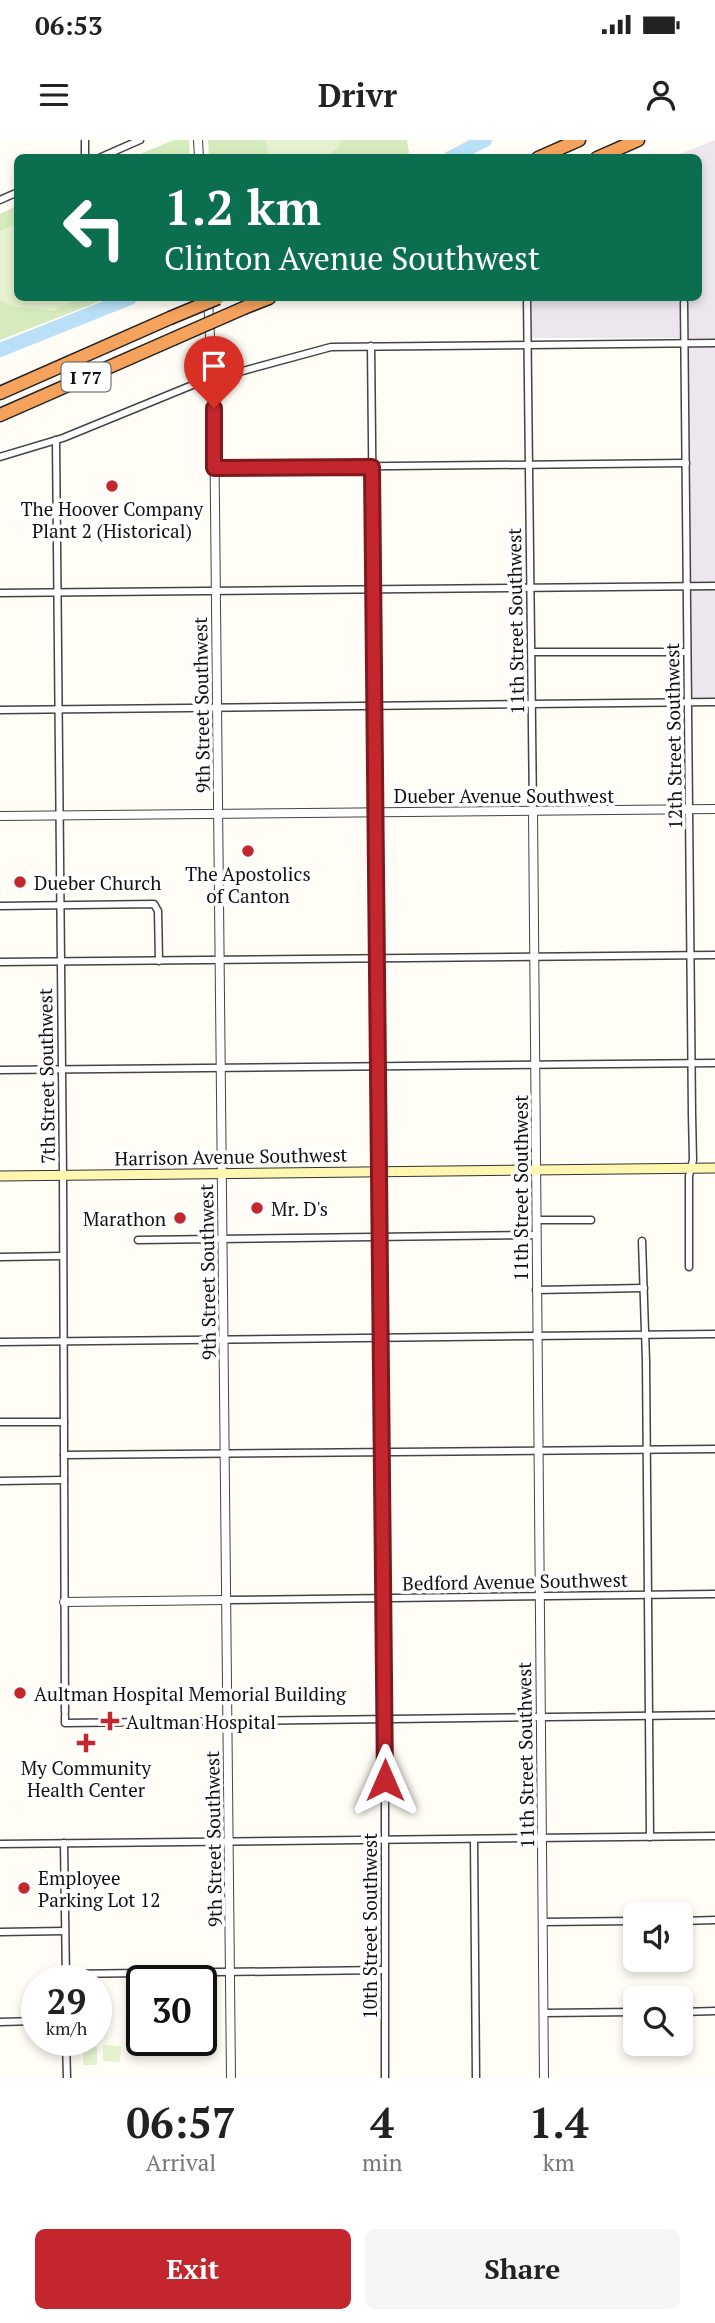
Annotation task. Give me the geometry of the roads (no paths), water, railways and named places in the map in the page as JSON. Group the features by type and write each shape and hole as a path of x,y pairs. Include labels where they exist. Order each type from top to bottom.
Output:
{"highway":[{"path":"547,154 579,140"},
{"path":"592,154 624,140"},
{"path":"606,154 638,140"},
{"name":"I 77","path":"0,393 211,301"},
{"name":"I 77","path":"0,415 261,301"}],"main road":[{"name":"Harrison Avenue Southwest","path":"0,1175 715,1168"}],"street":[{"path":"108,154 140,140"},
{"name":"9th Street Southwest","path":"208,301 213,379 216,590 231,2078"},
{"name":"11th Street Southwest","path":"527,301 544,2078"},
{"name":"12th Street Southwest","path":"684,303 692,1063 689,1266"},
{"path":"0,457 56,440 183,388 331,347 715,343"},
{"name":"10th Street Southwest","path":"371,346 385,1719 385,2078"},
{"name":"7th Street Southwest","path":"56,440 65,1717 227,1720"},
{"path":"214,468 686,463"},
{"path":"0,593 715,586"},
{"path":"532,652 687,652"},
{"path":"0,710 715,702"},
{"name":"Dueber Avenue Southwest","path":"0,816 715,809"},
{"path":"0,906 155,905 158,911 159,961"},
{"path":"0,962 715,955"},
{"path":"0,1070 715,1063"},
{"path":"536,1220 591,1220"},
{"path":"138,1240 536,1236"},
{"path":"642,1241 649,1595 650,1837"},
{"path":"0,1257 63,1256"},
{"path":"536,1290 643,1288"},
{"path":"0,1342 715,1334"},
{"path":"0,1422 64,1422"},
{"path":"64,1455 715,1449"},
{"path":"0,1481 64,1480"},
{"name":"Bedford Avenue Southwest","path":"64,1602 715,1594"},
{"path":"227,1720 715,1714"},
{"path":"0,1844 715,1836"},
{"path":"474,1839 476,2078"},
{"path":"64,1843 66,1965"},
{"path":"693,1921 715,1920"},
{"path":"543,1922 623,1921"},
{"path":"0,1933 65,1931"},
{"path":"112,1976 384,1970"},
{"path":"693,2012 715,2011"},
{"path":"544,2013 623,2012"},
{"path":"0,2022 21,2021"},
{"path":"66,2056 66,2078"}],"waterway":[{"path":"458,154 485,140"},
{"path":"0,350 122,301"}],"place":[{"name":"The Hoover Company Plant 2 (Historical)","path":"112,486"},
{"name":"The Apostolics of Canton","path":"248,851"},
{"name":"Dueber Church","path":"20,882"},
{"name":"Mr. D's","path":"257,1208"},
{"name":"Marathon","path":"180,1218"},
{"name":"Aultman Hospital Memorial Building","path":"20,1693"},
{"name":"Aultman Hospital","path":"110,1721"},
{"name":"My Community Health Center","path":"86,1743"},
{"name":"Employee Parking Lot 12","path":"24,1888"}]}
